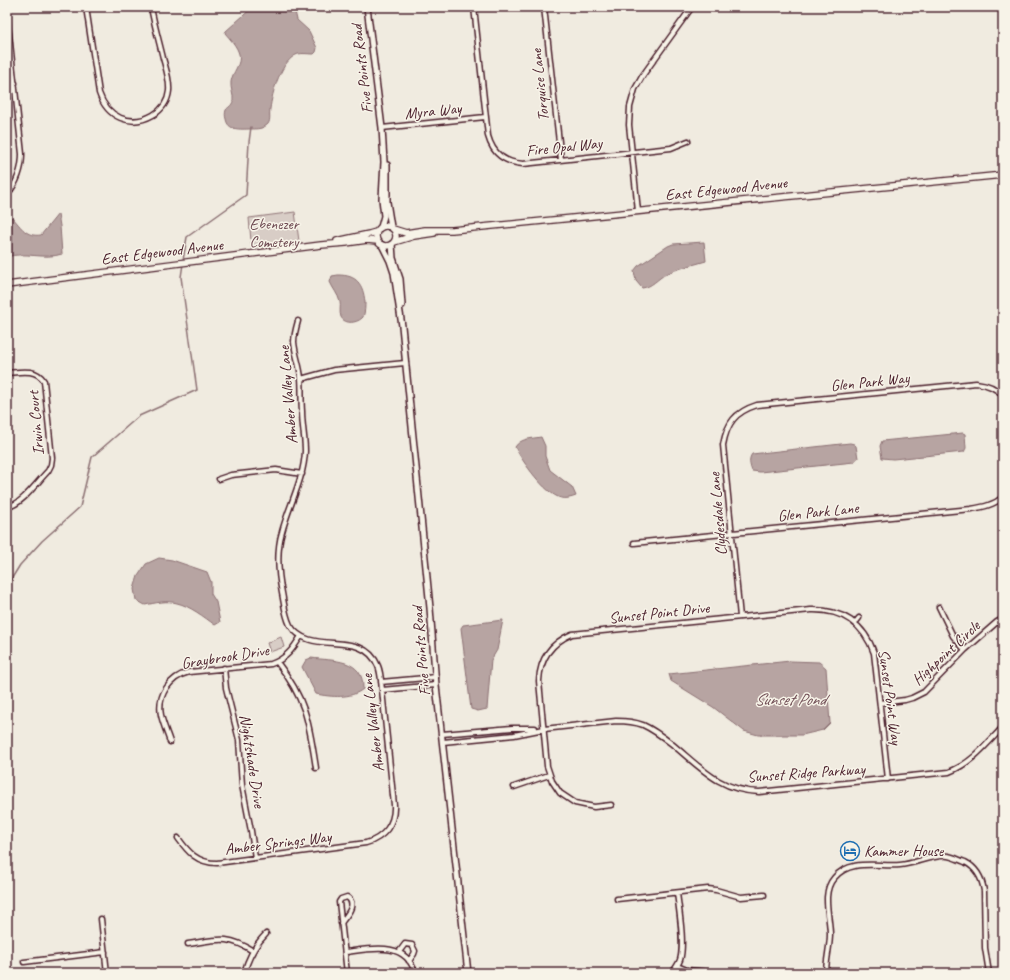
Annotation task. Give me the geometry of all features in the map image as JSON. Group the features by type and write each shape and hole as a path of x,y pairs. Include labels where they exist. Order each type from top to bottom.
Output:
{"main road":[{"name":"East Edgewood Avenue","path":"393,243 414,236 452,230 1003,175"},
{"path":"384,226 392,228 396,235 393,243 389,246 382,246 377,241 376,232 384,226"},
{"name":"East Edgewood Avenue","path":"392,228 406,233 425,230 452,230"},
{"name":"East Edgewood Avenue","path":"321,245 376,232"},
{"name":"East Edgewood Avenue","path":"7,285 321,245 346,244 366,240 377,241"}],"street":[{"path":"86,7 99,93 102,101 109,110 121,118 138,121 156,113 163,107 169,92 168,76 151,7"},
{"name":"Five Points Road","path":"368,7 382,128"},
{"name":"Fire Opal Way","path":"474,7 488,136 493,150 501,158 512,163 523,164 671,148 688,141"},
{"name":"Torquise Lane","path":"544,7 561,160"},
{"path":"638,211 629,125 630,107 636,89 643,76 692,7"},
{"path":"7,14 22,158 18,178 7,195"},
{"path":"7,84 15,83"},
{"name":"Myra Way","path":"382,128 485,118"},
{"path":"381,227 384,216 382,199 384,162 382,128"},
{"path":"382,128 387,161 387,202 392,228"},
{"path":"393,243 394,258 399,274 401,289 402,326"},
{"path":"382,246 390,261 394,273 402,326"},
{"name":"Amber Valley Lane","path":"298,321 294,341 301,379 305,450 302,474 282,533 278,561 279,578 287,618 293,629 301,636 314,642 354,645 362,648 372,656 376,662 382,682 394,807 392,820 387,829"},
{"name":"Five Points Road","path":"402,326 430,608 436,685 468,973"},
{"path":"301,379 334,370 405,363"},
{"name":"Irwin Court","path":"7,373 33,372 40,375 44,381 52,458 51,466 21,501 14,506 7,507"},
{"name":"Glen Park Way","path":"738,414 757,405 976,383 985,384 994,388 1003,396"},
{"name":"Clydesdale Lane","path":"738,414 732,420 725,433 723,445 740,617"},
{"path":"219,479 231,475 276,470 302,474"},
{"name":"Glen Park Lane","path":"634,543 971,509 990,505 1003,497"},
{"path":"939,607 953,636 966,650"},
{"name":"Sunset Point Drive","path":"549,775 539,681 541,665 548,651 566,637 579,633 822,610 839,614 855,623"},
{"path":"855,623 859,618"},
{"name":"Highpoint Circle","path":"880,703 905,700 918,695 929,688 966,650 997,622 1003,619"},
{"name":"Sunset Point Way","path":"855,623 864,632 874,653 888,779"},
{"name":"Graybrook Drive","path":"170,742 161,716 160,708 163,692 168,684 176,677 186,673 277,662 289,654 301,636"},
{"path":"277,662 293,684 305,710 316,768"},
{"name":"Nightshade Drive","path":"224,668 226,688 239,740 242,785 251,831 254,858"},
{"path":"382,682 436,677"},
{"path":"382,690 436,685"},
{"name":"Sunset Ridge Parkway","path":"443,742 514,735 544,729 616,721 635,723 643,725 659,734 723,784 742,791 759,792 939,774 958,768 972,760 1003,727"},
{"name":"Sunset Ridge Parkway","path":"442,734 512,728 544,729"},
{"path":"514,787 549,775 560,793 575,803 594,807 611,805"},
{"name":"Amber Springs Way","path":"178,838 190,854 205,862 217,863 366,843 377,839 387,829"},
{"path":"826,973 830,934 827,896 830,883 834,877 847,868 858,865 901,865 946,856 968,864 977,870 983,882 984,948 989,973"},
{"path":"617,899 716,890 741,897 764,895"},
{"path":"672,973 681,958 682,948 677,893"},
{"path":"341,923 352,903 347,897 341,899 339,902 341,923 347,973"},
{"path":"101,919 107,973"},
{"path":"244,973 253,951 266,934"},
{"path":"188,944 228,940 237,942 253,951"},
{"path":"399,952 405,944 412,945 415,951 409,961"},
{"path":"345,952 379,948 390,949 399,952 409,961 415,973"},
{"path":"24,962 104,952"},
{"path":"677,966 687,970 721,973"}],"green space":[{"name":"Ebenezer Cometery","path":"295,212 300,248 252,253 249,218"},
{"path":"281,637 284,647 270,652 267,643"}],"water":[{"path":"253,7 294,7 297,20 309,31 317,48 314,54 298,54 292,57 282,70 275,86 268,124 260,128 239,129 229,126 225,117 226,110 233,101 231,82 240,58 237,48 225,33"},
{"path":"58,214 62,254 55,256 14,255 7,257 7,220 12,217 28,233 32,235 41,235"},
{"path":"704,242 706,261 671,272 646,287 642,288 636,281 634,271 638,266 668,246 673,244"},
{"path":"345,275 354,279 363,290 365,310 363,317 358,321 348,322 343,320 341,317 339,299 330,282 332,276"},
{"path":"965,434 966,448 964,452 893,459 882,458 880,446 882,441"},
{"path":"541,437 545,446 545,456 550,470 572,487 576,496 561,498 548,490 528,468 515,447 523,440"},
{"path":"850,443 856,446 858,458 854,462 760,472 752,471 750,465 750,458 752,454"},
{"path":"159,558 172,560 207,572 211,582 211,594 216,602 220,622 215,625 202,615 182,604 165,602 145,605 136,600 134,589 138,576 146,564"},
{"path":"503,620 497,650 491,660 487,709 478,711 471,709 461,628 463,625"},
{"path":"311,658 337,661 353,666 362,679 363,689 347,696 328,696 316,694 302,667 306,660"},
{"name":"Sunset Pond","path":"790,661 819,662 826,668 830,723 823,730 802,735 758,735 744,731 713,707 671,681 669,674"}],"waterway":[{"path":"183,260 187,237 246,195 251,127"},
{"path":"7,586 20,565 42,541 80,507 92,457 139,416 197,390 181,277 183,264"}],"place":[{"name":"Kammer House","path":"850,851"}]}
